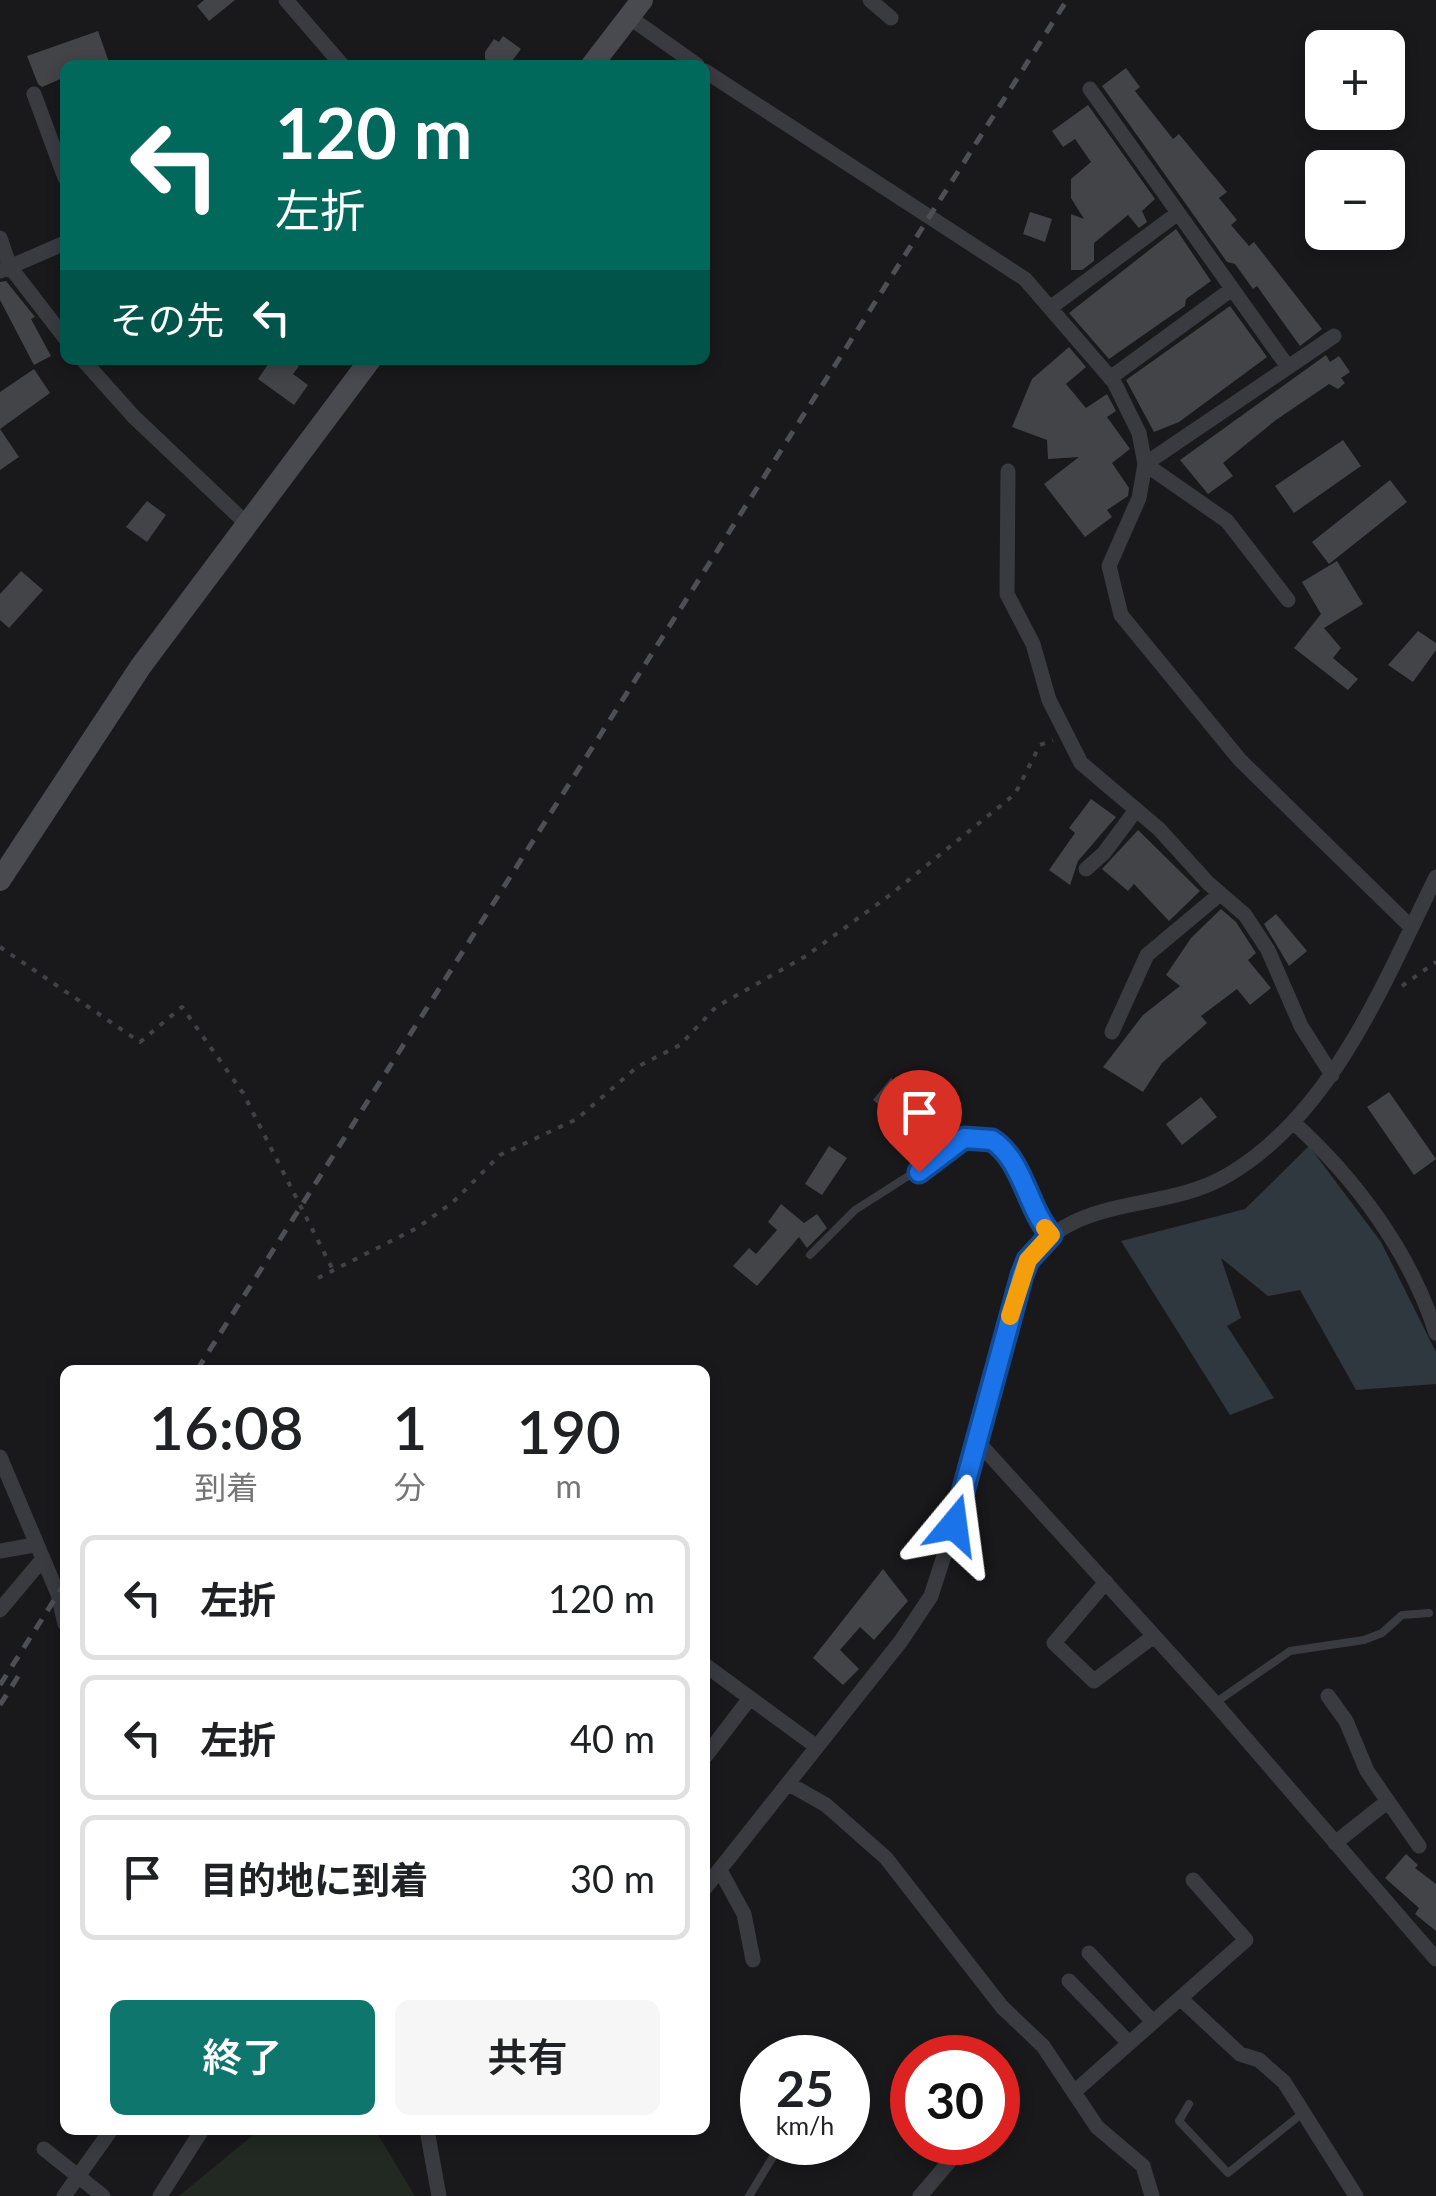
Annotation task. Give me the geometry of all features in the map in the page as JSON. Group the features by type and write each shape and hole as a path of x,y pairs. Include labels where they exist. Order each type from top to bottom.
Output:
{"street":[{"path":"286,0 338,60"},
{"path":"870,0 891,18"},
{"path":"596,60 636,9 692,60"},
{"path":"322,60 330,51"},
{"path":"710,73 1025,279 1110,378 1140,433 1145,464 1140,498 1109,566 1121,615 1240,760 1411,926"},
{"path":"1090,89 1288,367"},
{"path":"34,94 60,164"},
{"path":"1050,308 1178,213"},
{"path":"0,238 5,269 60,332"},
{"path":"5,269 60,245"},
{"path":"1110,378 1232,289"},
{"path":"1145,464 1334,336"},
{"path":"87,365 124,406 248,525"},
{"path":"0,880 141,666 366,365"},
{"path":"1145,464 1227,521 1288,600"},
{"path":"1008,470 1007,594 1033,644 1049,700 1091,776 1136,810 1245,915 1262,938 1301,1026 1332,1075"},
{"path":"1086,869 1104,853 1136,810"},
{"path":"710,1883 924,1610 946,1554 1028,1260 1051,1235 1080,1216 1170,1196 1216,1181 1293,1122 1332,1075 1436,877"},
{"path":"1112,1032 1147,955 1220,894"},
{"path":"1293,1122 1352,1179 1420,1290 1436,1333"},
{"path":"978,1442 1214,1702 1436,1959"},
{"path":"0,1457 60,1603"},
{"path":"0,1551 34,1545"},
{"path":"0,1610 42,1561"},
{"path":"1106,1582 1054,1643 1094,1681 1154,1636"},
{"path":"710,1669 818,1747"},
{"path":"1328,1696 1388,1801 1419,1846"},
{"path":"710,1750 750,1698"},
{"path":"789,1784 826,1805 886,1858 1002,2007 1043,2046 1105,2136 1143,2166 1152,2196"},
{"path":"1336,1843 1388,1801"},
{"path":"721,1872 744,1914 754,1960"},
{"path":"1074,2092 1246,1940 1193,1880"},
{"path":"1089,1953 1154,2022"},
{"path":"1069,1981 1129,2043"},
{"path":"1180,1998 1240,2054 1260,2060 1278,2074 1356,2196"},
{"path":"64,2196 107,2135"},
{"path":"160,2196 199,2135"},
{"path":"428,2135 439,2196"},
{"path":"44,2149 103,2196"},
{"path":"920,2196 946,2165"}],"lane":[{"path":"810,1255 855,1210 971,1136 986,1138 1004,1150 1035,1215 1051,1235"},
{"path":"1214,1702 1290,1651 1364,1640 1382,1633 1402,1615 1429,1612"},
{"path":"1189,2104 1180,2121 1228,2172 1304,2112"},
{"path":"749,2196 768,2165"}],"path":[{"path":"318,1278 418,1228 453,1202 500,1155 577,1119 637,1067 680,1045 716,1008 818,949 1015,794 1040,745 1070,737"},
{"path":"0,947 140,1042 182,1007 242,1093 333,1270"}],"shaded area":[{"path":"1309,1146 1381,1242 1436,1352 1436,1384 1356,1390 1300,1290 1268,1296 1221,1258 1241,1318 1227,1326 1274,1398 1230,1415 1121,1241 1245,1209"},
{"path":"253,2135 378,2135 415,2196 179,2196"}],"building":[{"path":"204,0 235,0 209,21 197,6"},
{"path":"98,31 108,60 60,60 60,79 42,87 27,56"},
{"path":"503,36 521,49 513,60 485,59 494,39 499,42"},
{"path":"1126,68 1140,87 1135,91 1173,139 1179,134 1227,192 1219,198 1237,220 1231,225 1249,246 1254,242 1322,329 1300,346 1257,286 1253,289 1235,264 1227,262 1102,86"},
{"path":"1088,105 1155,199 1142,211 1147,222 1139,228 1128,215 1094,243 1094,261 1082,270 1071,270 1071,214 1084,219 1071,198 1071,179 1091,162 1075,139 1063,147 1052,131"},
{"path":"1030,212 1052,219 1045,242 1023,234"},
{"path":"1176,229 1211,281 1186,299 1185,306 1109,359 1069,313"},
{"path":"6,281 35,317 31,319 51,356 34,365 0,300 0,282"},
{"path":"1230,306 1267,357 1179,422 1154,432 1126,380"},
{"path":"1069,347 1086,367 1066,384 1086,408 1107,394 1116,411 1107,417 1130,449 1112,463 1129,488 1128,496 1107,510 1112,517 1085,537 1044,484 1079,457 1048,459 1047,440 1012,427 1032,379"},
{"path":"1326,355 1330,362 1339,356 1350,372 1341,378 1345,383 1338,389 1329,384 1276,420 1223,463 1233,476 1208,494 1180,460"},
{"path":"268,365 298,365 293,374 308,385 294,405 258,379"},
{"path":"34,369 50,393 0,429 0,392"},
{"path":"0,429 19,457 0,470"},
{"path":"1343,440 1361,466 1294,513 1275,486"},
{"path":"1390,480 1407,502 1329,564 1312,542"},
{"path":"147,501 166,515 147,542 126,527"},
{"path":"1337,561 1363,604 1324,628 1341,648 1333,658 1358,679 1348,690 1294,648 1321,614 1302,582"},
{"path":"21,571 43,590 9,628 0,620 0,594"},
{"path":"1418,631 1436,643 1436,650 1413,682 1388,665"},
{"path":"1091,799 1116,817 1078,861 1070,885 1049,870 1075,833 1069,828"},
{"path":"1138,830 1200,891 1169,921 1134,884 1128,891 1102,869"},
{"path":"1221,909 1236,922 1256,953 1248,960 1271,988 1250,1005 1237,989 1201,1016 1207,1023 1162,1063 1143,1092 1103,1067 1143,1015 1180,986 1166,975 1191,938"},
{"path":"1276,914 1307,951 1289,966 1264,924"},
{"path":"891,1078 911,1094 894,1116 873,1100"},
{"path":"1389,1092 1436,1159 1414,1175 1367,1107"},
{"path":"1201,1097 1217,1117 1182,1145 1166,1124"},
{"path":"829,1146 847,1158 822,1195 805,1184"},
{"path":"781,1204 804,1223 817,1214 827,1228 807,1248 799,1237 757,1286 733,1266 749,1248 756,1254 777,1230 768,1222"},
{"path":"883,1569 908,1601 874,1640 860,1627 840,1650 859,1669 843,1685 813,1658"},
{"path":"1406,1854 1418,1865 1415,1868 1436,1884 1436,1931 1415,1914 1419,1908 1385,1878"}],"railway":[{"path":"200,1365 1067,0"},
{"path":"0,1685 60,1591"},
{"path":"0,1705 19,1675"}],"slow traffic":[{"path":"1010,1316 1028,1260 1051,1235 1045,1228"}],"route":[{"path":"919,1172 964,1138 979,1136 992,1140 1010,1158 1035,1215 1051,1235 1028,1260 1022,1275 954,1525"}]}
